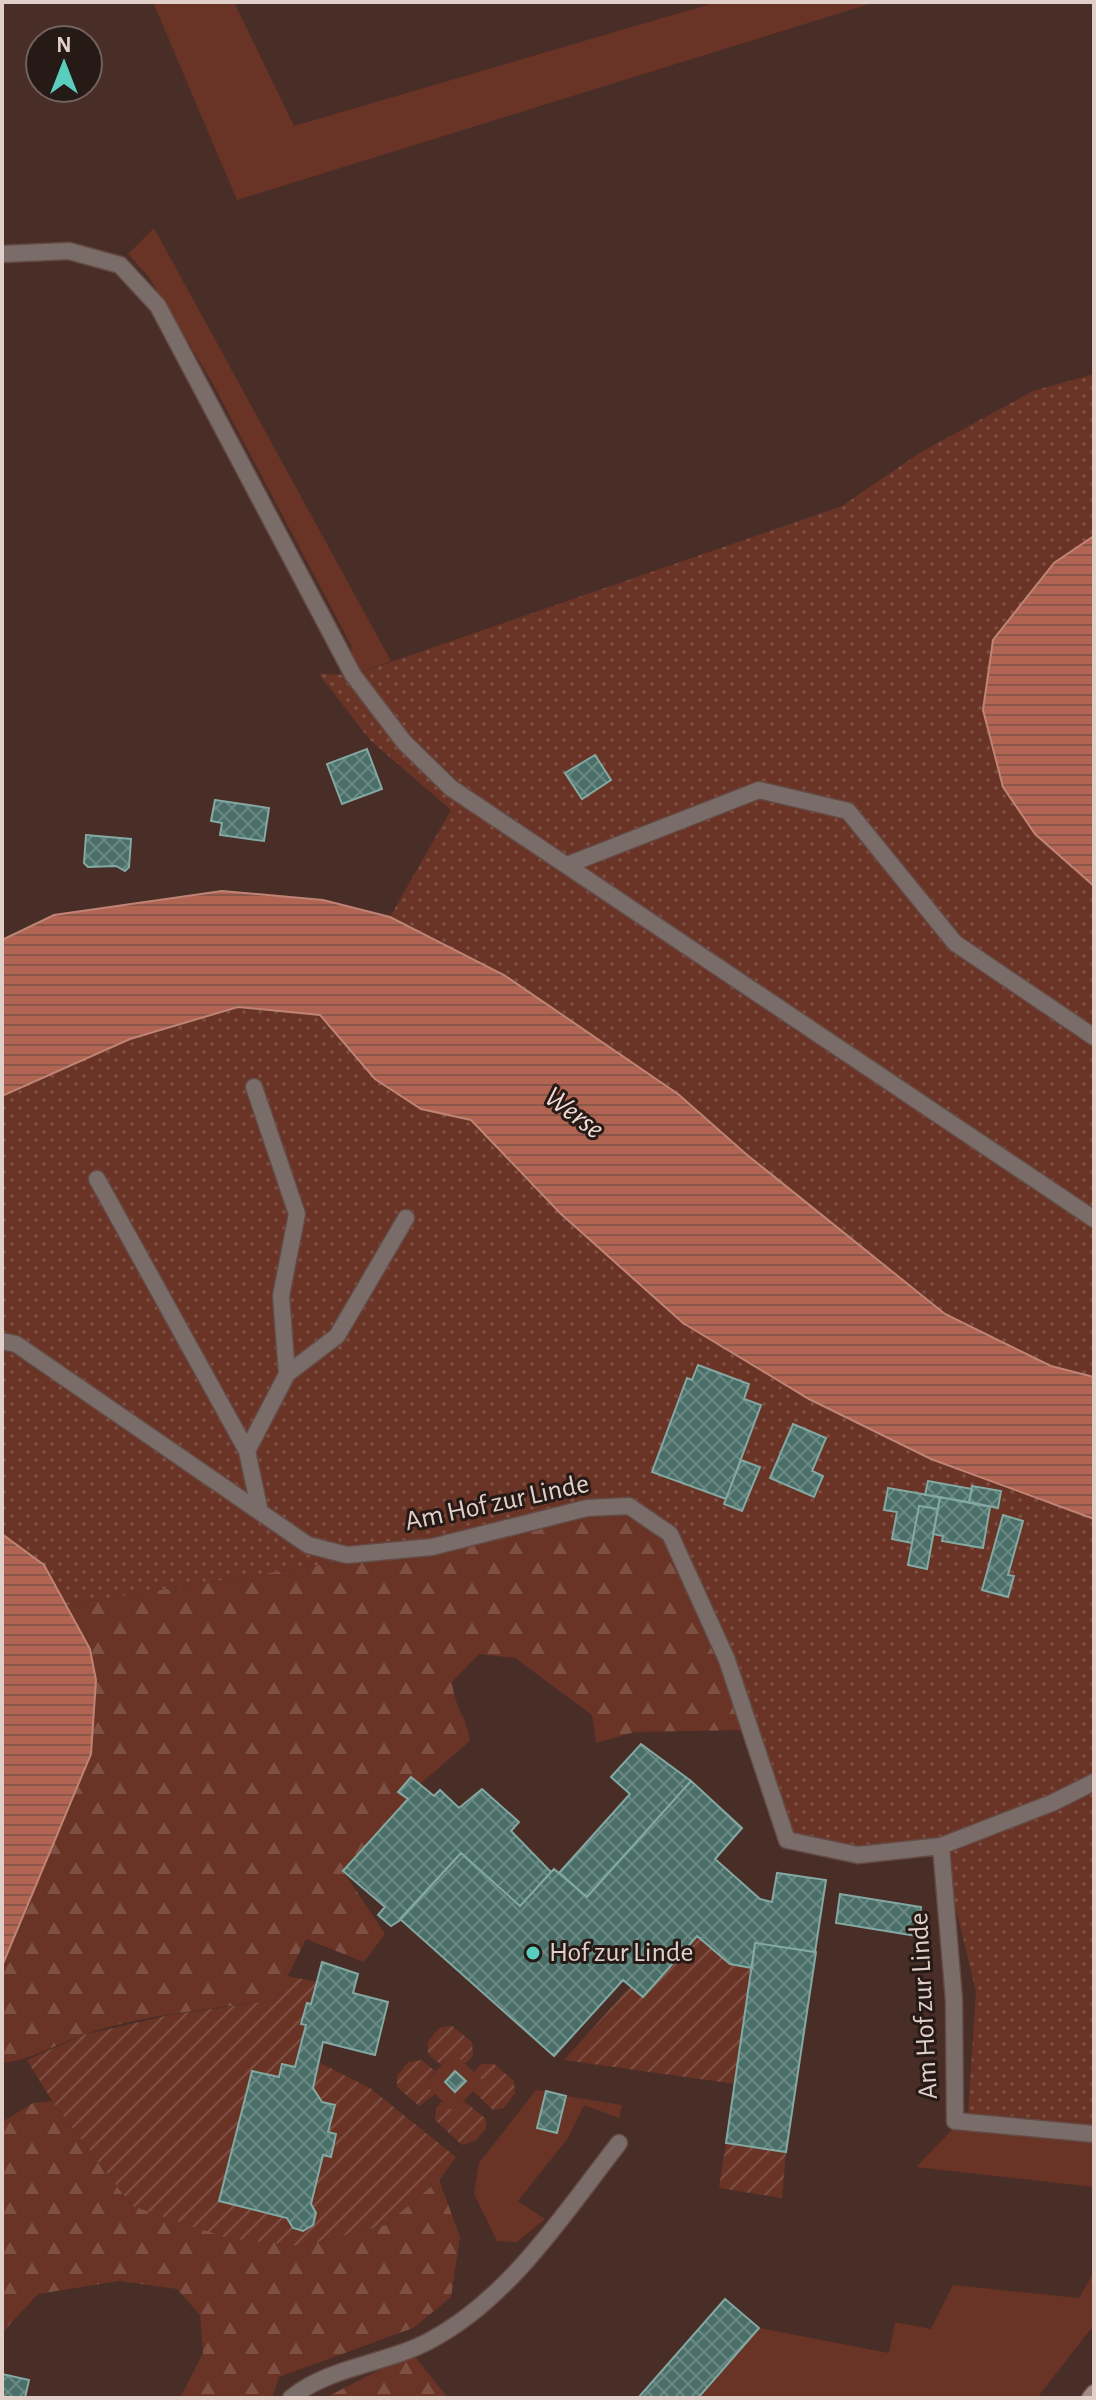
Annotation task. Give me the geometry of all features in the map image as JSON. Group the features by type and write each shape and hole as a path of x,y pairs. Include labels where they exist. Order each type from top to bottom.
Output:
{"street":[{"path":"2,254 69,251 120,265 149,295 158,306 353,675 404,742 451,788 1094,1219"},
{"path":"567,865 759,790 848,811 955,943 1094,1037"},
{"path":"254,1087 297,1214 281,1296 287,1374"},
{"path":"97,1179 247,1451 260,1512"},
{"path":"247,1451 287,1374 337,1336 406,1218"},
{"name":"Am Hof zur Linde","path":"2,1341 16,1344 308,1545 347,1555 432,1547 587,1508 629,1506 670,1534 727,1660 787,1840 858,1855 941,1846 1052,1803 1094,1782"},
{"name":"Am Hof zur Linde","path":"941,1846 954,2000 955,2121 1094,2134"},
{"path":"291,2398 315,2383 430,2341 480,2305 534,2251 619,2143"},
{"path":"1090,2398 1094,2393"}],"green space":[{"path":"153,2 234,2 294,126 717,2 876,2 237,200"},
{"path":"154,228 391,661 353,675 351,645 212,382 149,277 128,254"},
{"path":"1094,374 1094,536 1054,563 983,710 1003,787 1035,834 1094,886 1094,1377 1051,1366 945,1314 746,1154 678,1094 504,975 390,917 451,810 370,740 319,674 353,675 842,506 921,452 1033,391"},
{"path":"238,1007 320,1015 375,1079 421,1109 471,1120 560,1213 683,1323 809,1399 1094,1519 1094,2122 968,2113 976,1992 941,1846 858,1855 787,1840 670,1534 629,1506 432,1547 65,1605 44,1565 2,1534 2,1096 130,1039"},
{"path":"629,1506 670,1534 746,1730 635,1732 596,1743 592,1715 515,1658 479,1654 452,1682 470,1741 420,1784 411,1777 398,1792 408,1799 343,1871 385,1934 364,1962 306,1939 276,2000 130,2022 83,2035 23,2059 2,2063 2,1966 91,1754 96,1680 90,1649 65,1605 432,1547"},
{"path":"697,1936 730,1964 752,1968 735,2084 564,2060 631,1986 643,1996"},
{"path":"287,1976 317,1982 311,2004 306,2004 302,2024 306,2025 295,2067 279,2077 252,2071 219,2201 287,2218 293,2228 303,2231 313,2225 316,2213 311,2204 323,2155 331,2157 336,2135 328,2132 335,2105 322,2102 313,2088 320,2063 370,2088 456,2157 439,2180 385,2225 301,2246 227,2238 132,2206 52,2101 27,2060 83,2035 170,2015 276,2000"},
{"path":"452,2026 472,2042 473,2056 465,2064 454,2053 441,2065 428,2054 428,2041 440,2027"},
{"path":"454,2053 483,2081 453,2112 424,2083"},
{"path":"422,2060 435,2071 424,2083 435,2094 419,2106 397,2087 397,2076 408,2062"},
{"path":"481,2064 494,2064 514,2081 515,2093 504,2108 493,2110 473,2091 483,2081 474,2072"},
{"path":"536,2090 546,2091 537,2128 557,2133 566,2096 622,2105 619,2118 584,2105 568,2138 518,2201 545,2219 517,2242 497,2241 474,2194 479,2163"},
{"path":"52,2101 132,2206 301,2246 385,2225 439,2180 460,2237 451,2297 413,2328 279,2377 272,2398 180,2398 203,2353 200,2315 177,2289 119,2281 38,2294 2,2333 2,2122 33,2103"},
{"path":"442,2101 453,2111 464,2101 486,2119 486,2129 475,2141 462,2145 435,2120 436,2108"},
{"path":"968,2113 1094,2122 1094,2187 916,2167"},
{"path":"726,2143 786,2152 782,2198 719,2188"},
{"path":"1094,2272 1094,2325 1037,2398 698,2398 759,2328 889,2353 895,2322 931,2329 953,2285 1079,2298"},
{"path":"412,2353 448,2398 325,2398"}],"water":[{"path":"1094,536 1094,886 1035,834 1003,787 983,710 993,640 1054,563"},
{"name":"Werse","path":"222,891 323,900 390,917 504,975 678,1094 746,1154 945,1314 1051,1366 1094,1377 1094,1519 931,1459 809,1399 683,1323 560,1213 471,1120 421,1109 375,1079 320,1015 238,1007 130,1039 2,1096 2,940 54,915"},
{"path":"2,1534 44,1565 90,1649 96,1680 91,1754 2,1966"}],"building":[{"path":"367,749 382,789 342,804 327,764"},
{"path":"595,755 611,780 582,799 565,773"},
{"path":"215,800 269,808 264,841 220,835 222,823 211,821"},
{"path":"86,835 131,839 129,867 125,871 116,866 88,867 84,863"},
{"path":"698,1365 749,1384 744,1399 761,1405 726,1499 652,1472 687,1378 692,1380"},
{"path":"793,1424 826,1438 812,1471 823,1476 814,1497 770,1478"},
{"path":"741,1460 760,1467 742,1511 724,1504"},
{"path":"928,1481 972,1489 969,1502 925,1495"},
{"path":"972,1486 1001,1491 998,1508 969,1502"},
{"path":"888,1488 940,1497 938,1509 919,1506 912,1543 892,1539 897,1512 884,1510"},
{"path":"940,1497 990,1507 983,1548 942,1541 943,1536 933,1534"},
{"path":"919,1506 938,1509 927,1569 908,1565"},
{"path":"1003,1515 1023,1521 1008,1575 1014,1576 1008,1597 982,1590"},
{"path":"641,1744 691,1781 587,1897 559,1873 630,1794 611,1777"},
{"path":"411,1777 434,1796 440,1790 459,1808 482,1789 519,1822 511,1831 551,1872 520,1906 461,1853 391,1926 378,1915 385,1907 343,1871 408,1799 398,1792"},
{"path":"691,1781 742,1828 715,1859 760,1899 772,1902 777,1873 826,1880 815,1952 755,1943 752,1968 730,1964 697,1936 643,1997 623,1980 554,2056 400,1919 461,1853 520,1906 554,1869 587,1897"},
{"path":"840,1894 921,1907 917,1936 836,1923"},
{"path":"755,1943 816,1952 786,2152 726,2143"},
{"path":"322,1962 358,1974 353,1993 388,2002 375,2055 323,2042 313,2088 322,2102 335,2105 328,2132 336,2134 331,2157 323,2155 311,2204 316,2213 313,2225 303,2231 293,2228 287,2218 219,2201 252,2071 279,2077 282,2064 295,2067 306,2025 301,2024 307,2003 311,2004"},
{"path":"455,2071 466,2081 455,2092 445,2082"},
{"path":"546,2091 566,2096 557,2133 537,2128"},
{"path":"725,2299 759,2328 698,2398 638,2398"},
{"path":"2,2374 29,2380 25,2398 2,2398"}],"place":[{"name":"Hof zur Linde","path":"533,1953"}]}
